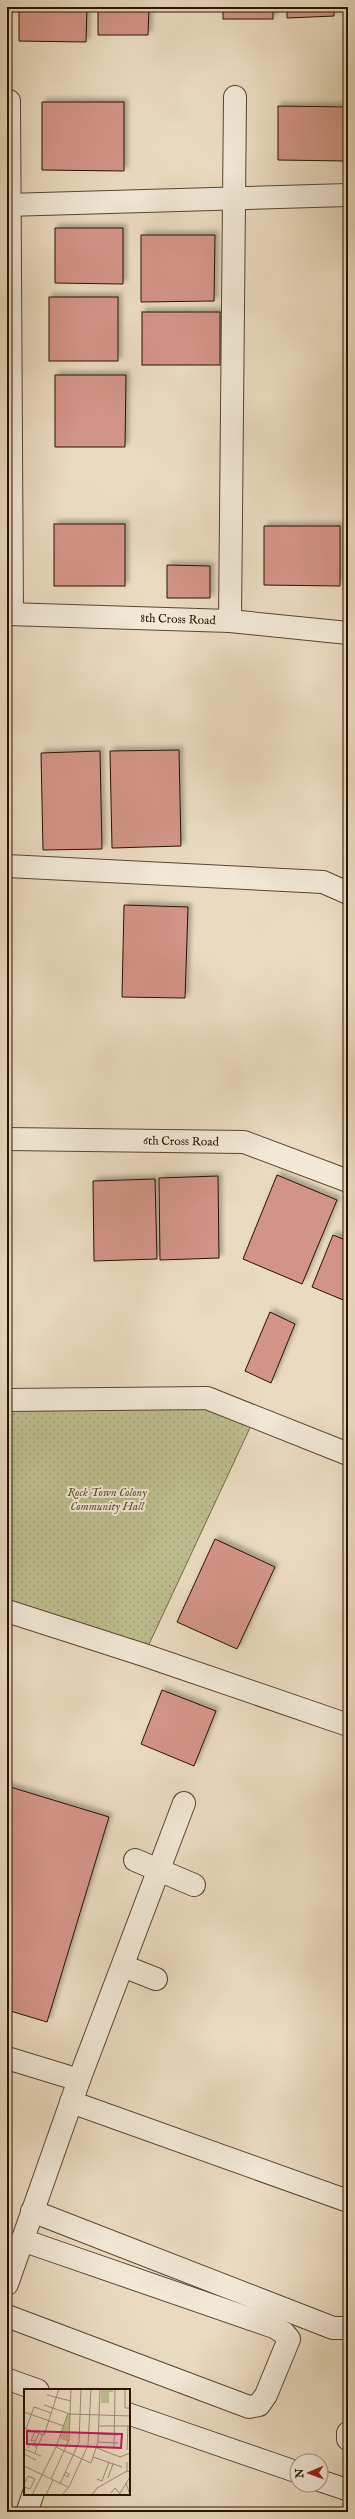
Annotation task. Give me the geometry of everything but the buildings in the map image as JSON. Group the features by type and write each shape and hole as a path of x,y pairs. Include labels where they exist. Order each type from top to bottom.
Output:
{"street":[{"path":"230,621 236,97"},
{"path":"9,102 9,614"},
{"path":"8,205 348,195"},
{"name":"8th Cross Road","path":"9,614 230,621 348,633"},
{"path":"7,866 323,882 348,893"},
{"name":"6th Cross Road","path":"7,1138 244,1142 348,1181"},
{"path":"7,1400 207,1398 348,1454"},
{"path":"7,1611 144,1655 348,1725"},
{"path":"7,2284 79,2080 184,1803"},
{"path":"135,1860 194,1885"},
{"path":"123,1966 156,1979"},
{"path":"7,2058 79,2080"},
{"path":"71,2102 348,2201"},
{"path":"32,2211 333,2328 348,2328"},
{"path":"7,2316 249,2407 259,2405 266,2395 289,2338 274,2327 22,2240"},
{"path":"348,2433 348,2439"}],"lane":[{"path":"7,2379 35,2389"},
{"path":"130,2414 289,2469"},
{"path":"329,2484 348,2490"},
{"path":"27,2512 32,2495"}],"green space":[{"name":"Rock Town Colony Community Hall","path":"207,1398 255,1417 144,1655 7,1611 7,1400"}]}
